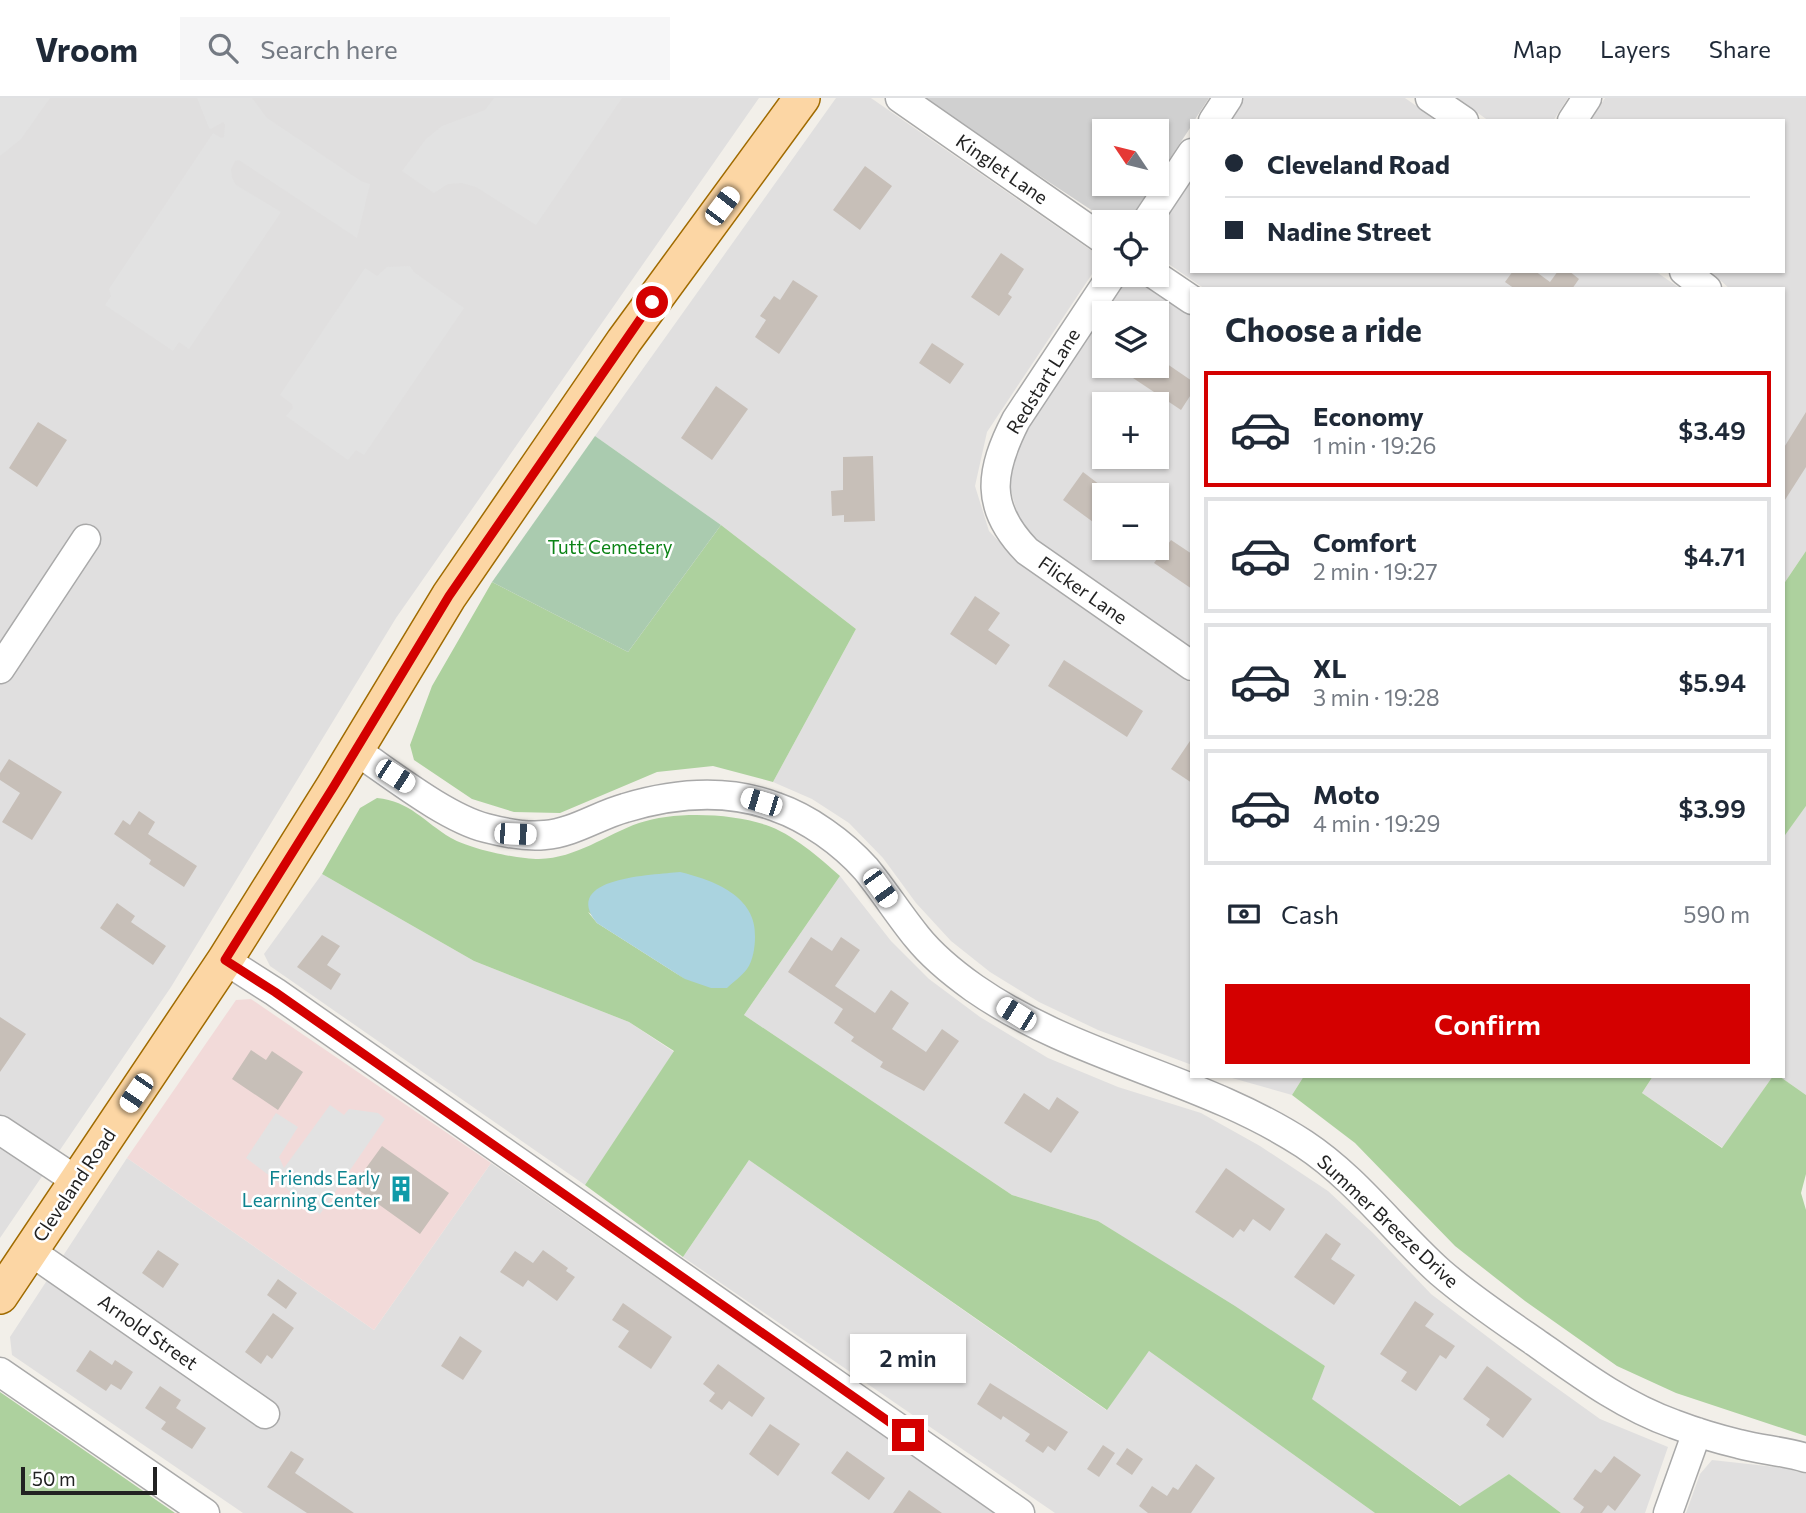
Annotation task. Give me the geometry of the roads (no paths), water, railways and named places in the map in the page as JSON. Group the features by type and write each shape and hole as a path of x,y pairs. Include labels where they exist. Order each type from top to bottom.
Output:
{"main road":[{"name":"Cleveland Road","path":"0,1296 225,960 449,596 685,257 802,98"}],"street":[{"name":"Kinglet Lane","path":"900,98 1092,232"},
{"path":"1214,119 1228,98"},
{"path":"1430,98 1461,119"},
{"path":"1573,119 1587,98"},
{"path":"1154,210 1190,156"},
{"path":"1687,273 1705,287"},
{"path":"1169,284 1190,299"},
{"name":"Redstart Lane","path":"996,495 998,464 1004,442 1104,287"},
{"name":"Flicker Lane","path":"996,495 1007,528 1027,551 1190,665"},
{"path":"0,669 86,540"},
{"name":"Summer Breeze Drive","path":"355,750 454,815 482,827 515,834 548,835 622,808 678,796 741,796 780,808 840,845 864,867 919,940 947,968 977,990 1016,1014 1069,1040 1220,1098 1306,1145 1365,1195 1410,1243 1472,1298 1594,1383 1670,1423 1740,1444 1806,1458"},
{"path":"225,960 275,992 1020,1513"},
{"path":"0,1130 77,1181"},
{"name":"Arnold Street","path":"30,1251 265,1414"},
{"path":"0,1372 205,1513"},
{"path":"1668,1513 1698,1432"}],"water":[{"path":"680,872 719,885 731,892 749,911 754,923 755,945 751,962 745,972 727,988 711,988 685,979 597,923 589,908 591,896 600,887 614,881"}],"place":[{"name":"Friends Early Learning Center","path":"401,1189"}],"park label":[{"name":"Tutt Cemetery","path":"610,547"}]}
